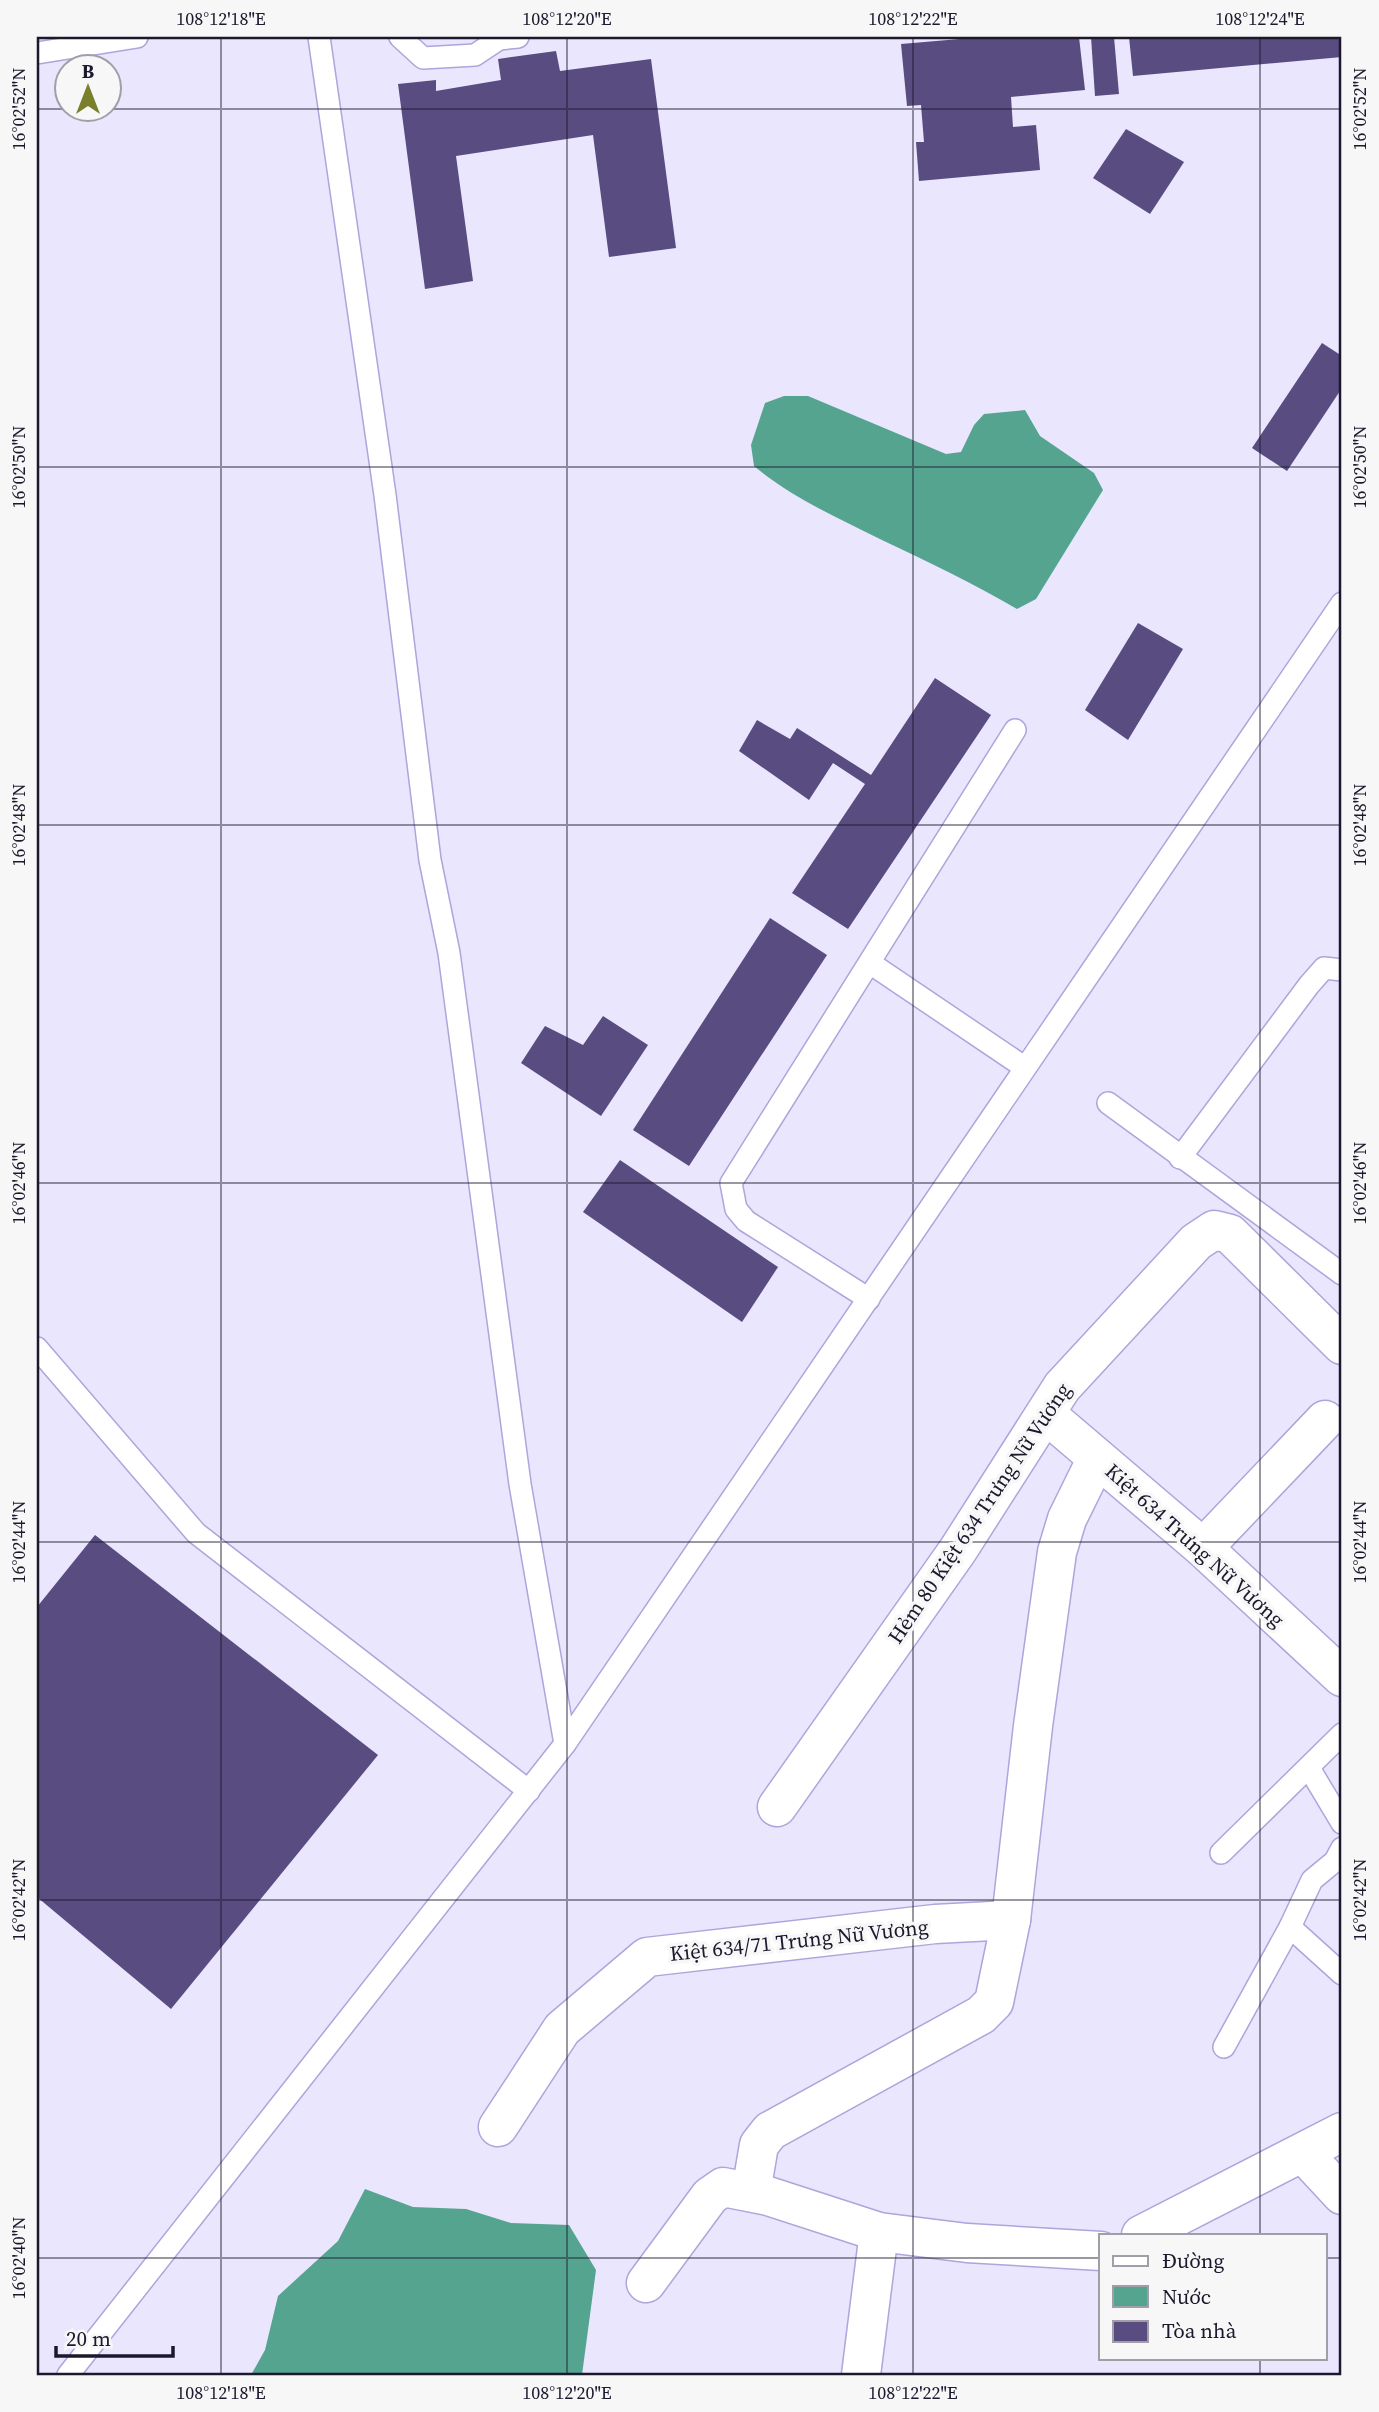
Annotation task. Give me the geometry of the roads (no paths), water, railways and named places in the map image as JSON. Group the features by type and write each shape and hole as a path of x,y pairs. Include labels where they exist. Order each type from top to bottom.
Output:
{"street":[{"name":"Hẻm 80 Kiệt 634 Trưng Nữ Vương","path":"777,1807 957,1550 1047,1415 1062,1387 1196,1242 1214,1230 1230,1234 1335,1338"},
{"name":"Kiệt 634 Trưng Nữ Vương","path":"1047,1415 1203,1548 1342,1677"},
{"path":"1203,1548 1325,1420"},
{"path":"751,2192 759,2145 771,2131 981,2015 994,2002 1011,1920 1033,1726 1057,1552 1067,1519 1097,1458"},
{"name":"Kiệt 634/71 Trưng Nữ Vương","path":"498,2127 562,2029 647,1957 935,1924 1011,1920"},
{"path":"1143,2234 1342,2132"},
{"path":"1303,2153 1342,2195"},
{"path":"646,2283 710,2196 723,2187 751,2192 879,2232 967,2243 1099,2251"},
{"path":"861,2375 879,2232"}],"lane":[{"path":"37,53 136,37"},
{"path":"319,37 385,495 430,860 449,953 520,1484 565,1744"},
{"path":"400,37 423,58 475,55 505,38"},
{"path":"68,2375 565,1744 1342,603"},
{"path":"869,1299 746,1222 736,1209 731,1183 1015,730"},
{"path":"870,963 1024,1067"},
{"path":"1180,1158 1308,985 1324,968 1342,970"},
{"path":"1108,1103 1342,1274"},
{"path":"37,1348 196,1534 529,1791"},
{"path":"1221,1853 1342,1734"},
{"path":"1308,1768 1342,1823"},
{"path":"1224,2047 1290,1927 1312,1880 1335,1861 1342,1848"},
{"path":"1290,1927 1342,1974"}],"water":[{"path":"784,396 808,396 946,454 961,452 974,425 984,414 1025,410 1040,436 1094,473 1103,490 1036,599 1017,609 817,507 754,466 751,445 765,403"},
{"path":"365,2189 413,2207 466,2209 511,2223 569,2225 596,2270 582,2375 251,2375 265,2350 278,2296 338,2241"}]}
